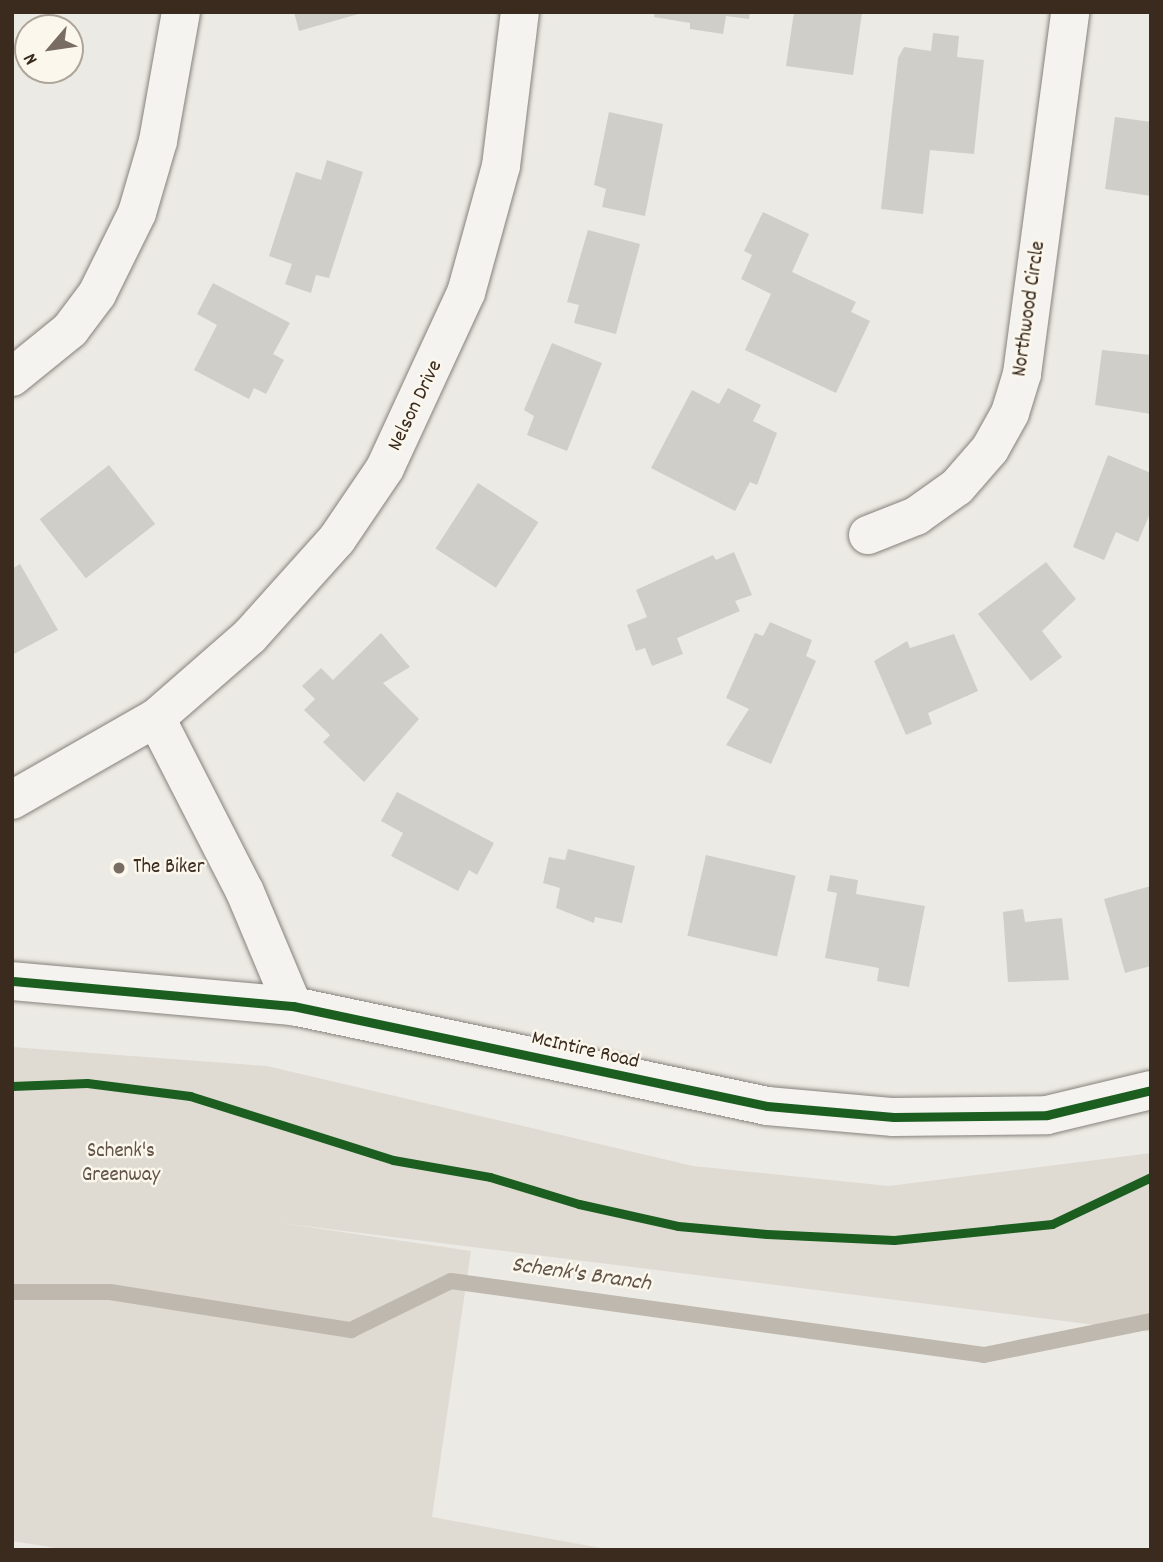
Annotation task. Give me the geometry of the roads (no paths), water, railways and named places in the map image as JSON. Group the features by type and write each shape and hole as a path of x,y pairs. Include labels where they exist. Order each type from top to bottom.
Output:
{"street":[{"path":"12,377 69,330 97,294 137,213 158,141 181,12"},
{"name":"Nelson Drive","path":"12,800 156,718 250,636 337,539 425,392 466,293 501,166 520,12"},
{"name":"Northwood Circle","path":"868,535 916,516 957,487 1010,413 1022,374 1070,12"},
{"path":"156,718 245,892 293,1006"},
{"name":"McIntire Road","path":"12,981 293,1006 767,1106 894,1117 1047,1115 1151,1090"}],"waterway":[{"name":"Schenk's Branch","path":"12,1292 110,1292 351,1330 451,1281 984,1355 1151,1321"}],"place":[{"name":"The Biker","path":"119,868"}],"park label":[{"name":"Schenk's Greenway","path":"121,1164"}]}
